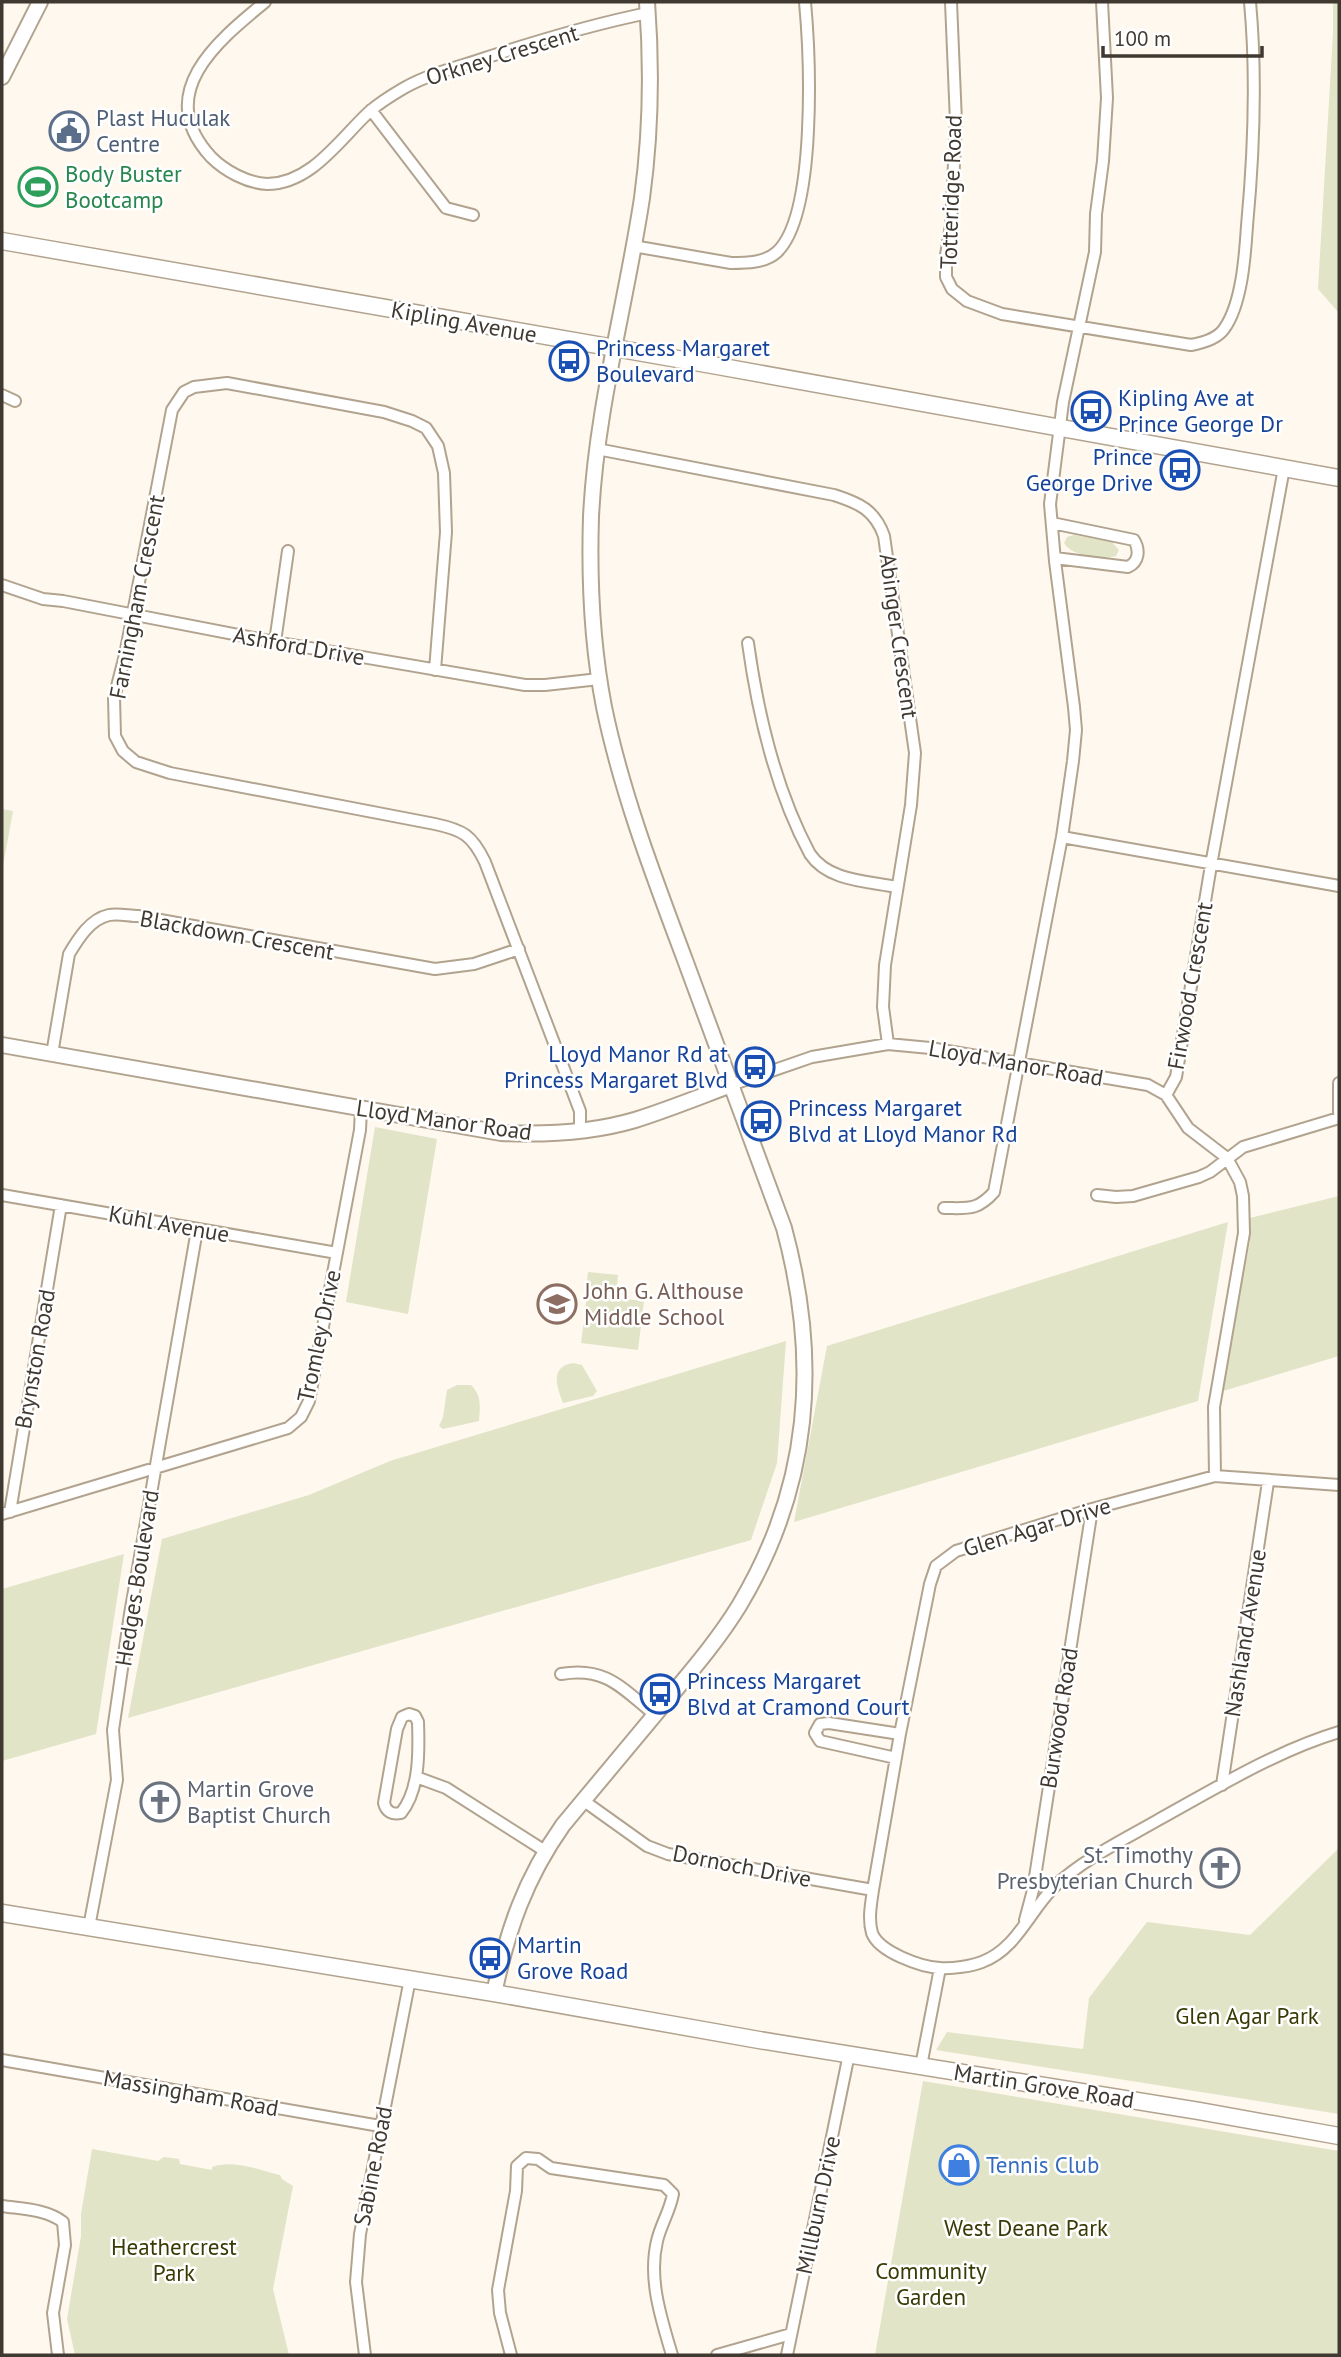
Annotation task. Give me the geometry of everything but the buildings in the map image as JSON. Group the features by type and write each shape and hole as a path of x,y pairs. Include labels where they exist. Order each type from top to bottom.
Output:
{"main road":[{"name":"Kipling Avenue","path":"2,242 1339,478"},
{"name":"Martin Grove Road","path":"2,1913 1339,2136"}],"street":[{"path":"2,77 40,2"},
{"name":"Orkney Crescent","path":"265,2 231,30 206,60 190,85 186,102 193,131 216,162 251,182 268,184 284,182 312,168 371,110 406,87 449,69 647,8"},
{"path":"633,246 744,263 768,259 785,242 793,228 798,209 805,164 808,82 805,2"},
{"name":"Totteridge Road","path":"951,2 956,122 946,277 952,289 967,301 985,309 1191,345 1203,343 1223,330 1234,307 1244,263 1255,134 1254,50 1250,2"},
{"path":"944,1208 974,1208 983,1204 994,1192 1062,837 1076,730 1050,504 1063,402 1095,252 1107,98 1102,2"},
{"path":"494,1993 513,1917 528,1881 545,1851 711,1646 751,1586 784,1507 793,1474 801,1430 805,1384 804,1340 793,1263 784,1228 640,837 615,754 599,679 590,553 597,449 641,201 650,114 651,73 647,8"},
{"path":"371,110 446,208 473,215"},
{"name":"Farningham Crescent","path":"435,670 446,532 442,459 438,446 426,428 412,421 371,410 227,383 194,387 184,392 172,410 134,614 114,698 115,736 123,751 152,769 435,824 466,833 485,862 519,948 580,1111 580,1131"},
{"path":"2,395 15,401"},
{"name":"Abinger Crescent","path":"597,449 834,495 857,503 880,522 915,753 911,805 883,985 888,1044"},
{"name":"Firwood Crescent","path":"1215,1476 1214,1406 1244,1234 1242,1196 1240,1182 1227,1158 1188,1128 1166,1095 1175,1077 1284,468"},
{"path":"1052,523 1134,540 1138,549 1133,565 1128,567 1055,558"},
{"path":"275,642 288,551"},
{"name":"Ashford Drive","path":"2,584 43,599 524,685 599,679"},
{"path":"748,643 759,710 779,782 810,854 816,863 841,877 897,887"},
{"path":"1062,837 1339,886"},
{"name":"Blackdown Crescent","path":"52,1054 69,954 95,921 109,915 138,916 435,969 474,964 519,948"},
{"name":"Lloyd Manor Road","path":"2,1045 501,1133 580,1131 636,1119 812,1058 888,1044 930,1048 1148,1085 1166,1095"},
{"path":"1097,1195 1116,1198 1199,1177 1243,1147 1339,1116 1339,1083"},
{"name":"Tromley Drive","path":"6,1513 288,1428 301,1417 309,1401 360,1130 361,1109"},
{"name":"Kuhl Avenue","path":"2,1195 337,1253"},
{"name":"Brynston Road","path":"6,1513 61,1205"},
{"name":"Hedges Boulevard","path":"89,1927 117,1780 113,1730 154,1468 197,1230"},
{"name":"Glen Agar Drive","path":"940,1968 887,1950 873,1935 869,1916 900,1734 936,1566 956,1551 1092,1509 1215,1476 1268,1482 1339,1485"},
{"name":"Nashland Avenue","path":"1222,1785 1268,1482"},
{"name":"Burwood Road","path":"1024,1926 1032,1890 1092,1509"},
{"path":"561,1674 581,1670 605,1676 655,1715"},
{"path":"409,1714 415,1716 418,1722 415,1777 409,1800 401,1812 394,1814 387,1810 384,1804 397,1729 402,1717 409,1714"},
{"path":"896,1758 821,1741 815,1732 820,1724 829,1723 900,1734"},
{"path":"921,2066 940,1968 982,1962 1005,1949 1055,1886 1105,1850 1222,1785 1312,1740 1339,1731"},
{"path":"415,1777 446,1788 545,1851"},
{"name":"Dornoch Drive","path":"584,1801 647,1846 668,1854 873,1890"},
{"name":"Sabine Road","path":"365,2355 359,2317 357,2266 360,2234 410,1979"},
{"name":"Millburn Drive","path":"787,2355 849,2054"},
{"name":"Massingham Road","path":"2,2060 380,2126"},
{"path":"511,2355 500,2313 498,2290 516,2191 517,2166 526,2158 538,2159 551,2168 664,2185 673,2194 660,2227 653,2270 655,2290 671,2355"},
{"path":"2,2206 43,2213 63,2222 65,2245 53,2313 58,2355"},
{"path":"717,2355 791,2334"}],"green space":[{"path":"1333,2 1339,2 1339,313 1318,289"},
{"path":"1074,535 1112,542 1119,550 1116,556 1110,557 1080,554 1064,543 1067,537"},
{"path":"2,809 13,811 2,871"},
{"path":"375,1127 437,1139 408,1314 346,1302"},
{"path":"1339,1196 1339,1356 1220,1392 1250,1242 1250,1218"},
{"path":"1228,1222 1198,1401 794,1522 827,1346"},
{"path":"588,1272 618,1275 616,1293 586,1289"},
{"path":"587,1295 644,1301 638,1350 581,1343"},
{"path":"786,1341 777,1463 751,1540 128,1718 162,1539 309,1495 390,1461"},
{"path":"565,1365 582,1365 597,1391 593,1396 563,1403 557,1384 558,1373"},
{"path":"457,1385 471,1385 475,1389 480,1402 479,1421 443,1429 439,1426 447,1390"},
{"path":"124,1554 96,1734 2,1761 2,1589"},
{"name":"Glen Agar Park","path":"1339,1848 1339,2114 936,2050 947,2032 1083,2049 1089,1998 1147,1922 1250,1935"},
{"name":"West Deane Park","path":"923,2081 1339,2151 1339,2355 875,2355"},
{"name":"Heathercrest Park","path":"92,2149 158,2161 164,2157 179,2159 180,2164 212,2170 212,2167 228,2164 246,2166 280,2175 293,2186 273,2289 289,2355 75,2355 67,2319"}],"place":[{"name":"Plast Huculak Centre","path":"69,131"},
{"name":"Body Buster Bootcamp","path":"38,187"},
{"name":"Princess Margaret Boulevard","path":"569,361"},
{"name":"Kipling Ave at Prince George Dr","path":"1091,411"},
{"name":"Prince George Drive","path":"1180,470"},
{"name":"Lloyd Manor Rd at Princess Margaret Blvd","path":"755,1067"},
{"name":"Princess Margaret Blvd at Lloyd Manor Rd","path":"761,1121"},
{"name":"John G. Althouse Middle School","path":"557,1304"},
{"name":"Princess Margaret Blvd at Cramond Court","path":"660,1694"},
{"name":"Martin Grove Baptist Church","path":"160,1802"},
{"name":"St. Timothy Presbyterian Church","path":"1220,1868"},
{"name":"Martin Grove Road","path":"490,1958"},
{"name":"Tennis Club","path":"959,2165"}],"park label":[{"name":"Community Garden","path":"931,2284"}]}
